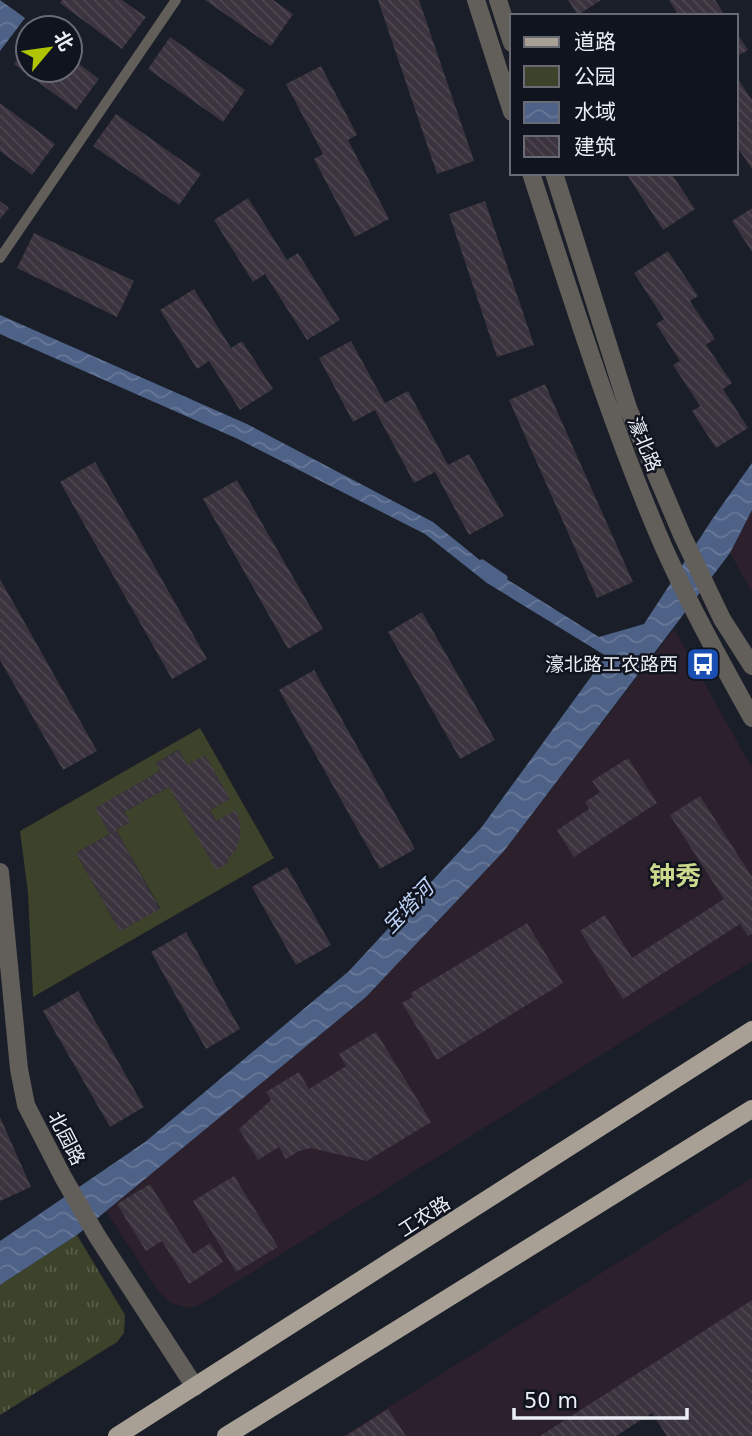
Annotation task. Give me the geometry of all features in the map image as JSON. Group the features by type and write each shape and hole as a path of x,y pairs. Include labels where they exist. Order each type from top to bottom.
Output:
{"main road":[{"name":"工农路","path":"117,1436 752,1030"},
{"path":"226,1436 752,1109"}],"street":[{"path":"476,0 510,106"},
{"path":"498,0 510,37"},
{"name":"濠北路","path":"532,175 615,427 665,549 752,718"},
{"name":"濠北路","path":"555,175 628,408 682,535 722,619 752,666"},
{"name":"北园路","path":"0,873 19,1069 26,1105 97,1236 195,1387"}],"lane":[{"path":"0,258 176,0"}],"shaded area":[{"path":"752,510 752,592 730,553"},
{"path":"674,629 752,768 752,961 201,1304 189,1308 171,1303 159,1292 106,1211 366,997 504,851"},
{"path":"752,1178 752,1436 667,1436 652,1413 616,1436 343,1436"}],"green space":[{"path":"200,728 274,858 33,997 28,893 20,831","holes":["178,750 187,765 229,799 210,810 216,821 236,811 240,831 235,848 227,860 228,863 169,787 124,812 130,822 116,830 160,908 120,931 76,853 110,834 96,808 160,771 156,763"]},
{"path":"77,1235 125,1315 124,1333 117,1342 0,1415 0,1285"}],"water":[{"path":"0,0 19,14 14,14 14,33 0,51"},
{"path":"0,315 247,424 433,522 492,570 599,637 644,624 752,463 752,510 730,553 504,851 366,997 77,1235 0,1285 0,1241 145,1142 349,971 481,828 606,656 487,583 425,534 238,439 0,334"}],"building":[{"path":"62,0 122,0 146,17 122,49 84,21 84,14 75,14 60,3"},
{"path":"205,0 273,0 293,14 271,46"},
{"path":"378,0 419,0 474,161 437,174"},
{"path":"568,0 601,0 580,14"},
{"path":"669,0 715,0 724,14 678,14"},
{"path":"738,35 748,50 738,56"},
{"path":"170,37 245,90 223,122 148,69"},
{"path":"321,66 357,135 348,140 389,219 355,237 314,159 323,154 286,84"},
{"path":"84,68 99,79 76,110 41,84 84,84"},
{"path":"738,79 752,100 752,169 738,148"},
{"path":"0,103 55,144 32,175 0,151"},
{"path":"116,114 201,174 179,205 93,146"},
{"path":"627,175 672,175 695,209 663,230"},
{"path":"248,198 287,260 298,253 340,320 307,340 265,274 253,282 214,220"},
{"path":"0,201 9,208 0,219"},
{"path":"485,201 534,345 497,357 449,214"},
{"path":"752,208 752,252 732,221"},
{"path":"34,233 134,281 117,317 17,268"},
{"path":"668,251 698,296 690,301 715,339 706,345 732,383 723,389 748,428 716,448 692,411 700,406 673,365 680,361 656,324 664,319 634,273"},
{"path":"194,289 231,348 242,341 273,389 240,410 209,361 197,369 160,310"},
{"path":"351,341 385,403 408,391 448,465 469,454 504,516 469,535 435,472 414,483 375,410 353,422 319,358"},
{"path":"545,384 633,582 597,598 509,400"},
{"path":"95,462 207,659 172,679 60,482"},
{"path":"237,480 323,629 288,649 203,499"},
{"path":"0,579 97,751 63,770 0,660"},
{"path":"422,612 495,740 460,759 388,632"},
{"path":"314,670 415,849 380,869 279,690"},
{"path":"179,750 187,765 205,755 230,799 210,810 216,821 236,810 240,837 236,850 227,860 229,863 216,870 169,787 124,812 130,822 116,830 160,909 120,931 76,853 110,834 95,808 160,771 156,763"},
{"path":"628,758 657,803 574,857 557,830 589,809 585,802 600,792 592,781"},
{"path":"700,796 752,877 752,934 748,936 740,924 623,999 580,931 605,915 632,958 724,899 670,815"},
{"path":"287,867 331,945 296,965 252,887"},
{"path":"527,923 563,983 437,1060 402,1003 413,997 411,993"},
{"path":"186,932 240,1029 206,1049 151,952"},
{"path":"78,991 144,1107 110,1127 43,1011"},
{"path":"376,1032 431,1122 367,1161 311,1148 286,1159 279,1147 258,1160 239,1129 271,1100 266,1092 299,1072 309,1089 346,1066 339,1054"},
{"path":"0,1117 31,1187 0,1201"},
{"path":"234,1176 278,1247 236,1272 193,1201"},
{"path":"150,1184 193,1254 210,1243 223,1262 189,1284 162,1241 146,1251 117,1204"},
{"path":"752,1300 752,1436 667,1436 652,1413 616,1436 540,1436"},
{"path":"388,1409 406,1436 346,1436"}],"waterway":[{"path":"482,563 504,578"}],"place":[{"name":"濠北路工农路西","path":"703,664"}],"district":[{"name":"钟秀","path":"675,876"}],"water label":[{"name":"宝塔河","path":"408,907"}]}
